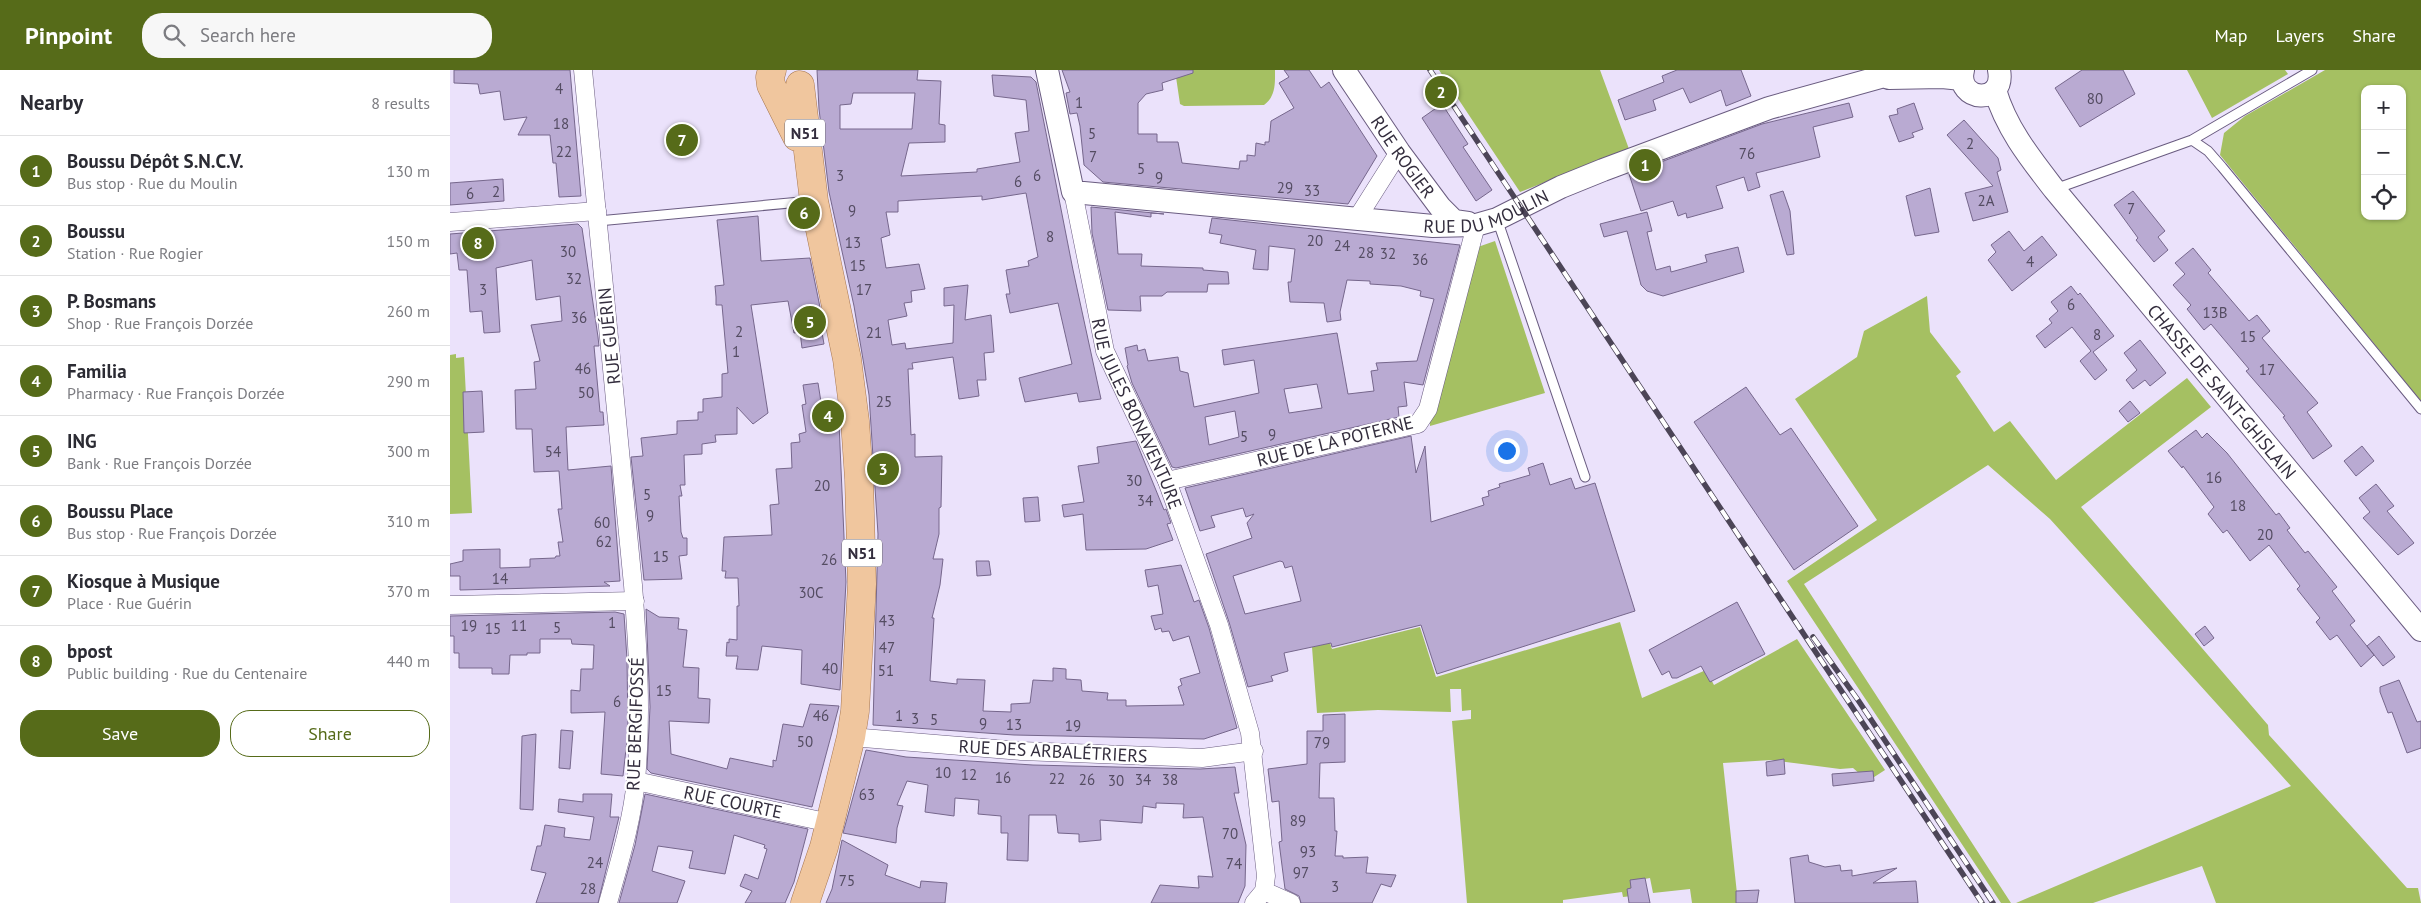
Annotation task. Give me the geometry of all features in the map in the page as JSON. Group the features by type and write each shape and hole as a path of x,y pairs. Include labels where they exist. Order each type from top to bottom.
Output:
{"main road":[{"path":"769,79 783,94 789,94 794,93 801,75"},
{"name":"N51","path":"801,75 812,191"},
{"name":"N51","path":"769,79 791,122 812,191 846,359 860,479 862,613 851,737 830,823 805,903"}],"street":[{"name":"RUE GUÉRIN","path":"583,70 635,601"},
{"name":"RUE JULES BONAVENTURE","path":"1047,70 1105,350 1167,481 1219,625 1254,752 1266,876 1259,897"},
{"name":"RUE ROGIER","path":"1344,70 1399,152 1447,216 1454,221 1487,222"},
{"name":"RUE DU MOULIN","path":"1073,192 1433,226 1487,222 1586,177 1760,111 1906,70"},
{"path":"1962,75 1965,87 1971,93 1997,80"},
{"name":"RUE DU MOULIN","path":"1881,78 1962,75"},
{"name":"CHASSE DE SAINT-GHISLAIN","path":"1997,80 2000,105 2025,151 2054,189 2421,630"},
{"path":"1356,220 1399,152"},
{"path":"450,222 597,216"},
{"name":"RUE DE LA POTERNE","path":"1167,481 1418,424 1428,409 1487,222"},
{"path":"450,604 635,601"},
{"name":"RUE BERGIFOSSÉ","path":"608,903 628,829 636,781 639,705 635,601"},
{"name":"RUE DES ARBALÉTRIERS","path":"851,737 1021,751 1202,758 1254,752"},
{"name":"RUE COURTE","path":"636,781 830,823"},
{"path":"1259,897 1291,903"}],"lane":[{"path":"2054,189 2192,140 2312,70"},
{"path":"2192,140 2208,151 2222,167 2421,409"},
{"path":"597,216 812,191"},
{"path":"1487,222 1584,477"}],"green space":[{"path":"1187,70 1275,70 1273,94 1264,105 1184,106 1180,104 1176,77"},
{"path":"1439,70 1600,70 1629,149 1520,192"},
{"path":"2187,70 2285,70 2288,74 2212,118"},
{"path":"2325,70 2421,70 2421,401 2220,155 2224,133 2245,116"},
{"path":"1495,241 1545,393 1430,426 1475,248"},
{"path":"1927,296 1930,332 1961,372 1956,376 1994,432 2010,421 2056,480 2187,378 2211,407 2081,507 2268,725 2269,735 2407,888 2418,888 2421,903 2216,903 2202,866 2093,903 2016,903 2291,786 2050,519 1988,465 1804,584 2011,903 2001,903 1787,581 1877,520 1795,399 1857,357 1864,331"},
{"path":"456,354 456,358 464,357 472,513 450,514 450,355"},
{"path":"1620,622 1642,698 1706,670 1714,685 1797,639 1885,770 1868,781 1853,768 1840,769 1771,760 1723,763 1738,903 1692,903 1690,889 1653,893 1650,878 1639,880 1641,895 1623,897 1622,892 1563,900 1563,903 1467,903 1452,721 1471,719 1471,710 1462,711 1461,689 1450,689 1451,712 1378,710 1317,713 1312,647 1330,643 1332,649 1420,627 1436,677"}],"building":[{"path":"454,70 570,70 581,196 559,197 556,163 553,163 550,135 518,135 527,117 504,120 500,91 480,94 478,84 454,83"},
{"path":"817,70 918,70 917,80 941,81 939,124 945,125 945,142 909,143 901,176 977,172 977,169 1020,162 1015,133 1029,131 1026,100 994,96 992,75 1031,77 1036,82 1073,270 1101,399 1079,402 1077,393 1025,402 1019,378 1072,364 1058,303 1010,313 1006,294 1010,294 1006,270 1029,266 1028,261 1038,257 1026,193 982,200 982,196 898,201 898,212 886,212 890,235 881,238 886,268 919,264 925,289 911,291 912,302 904,303 907,316 888,320 892,345 905,343 906,349 953,343 954,305 944,306 944,288 968,285 965,320 991,315 994,352 984,353 986,380 977,380 979,396 959,399 953,357 912,363 913,369 908,369 911,435 915,434 915,457 942,456 939,534 933,559 943,559 940,585 932,618 934,618 930,681 957,684 957,679 985,680 983,711 1011,712 1011,704 1030,703 1033,680 1053,681 1053,668 1066,669 1066,679 1081,680 1082,691 1108,693 1107,700 1126,700 1126,706 1184,705 1178,687 1182,685 1180,679 1200,673 1189,636 1173,641 1169,631 1162,632 1161,628 1155,630 1151,616 1163,614 1158,585 1148,587 1145,570 1181,565 1194,602 1199,600 1209,628 1237,728 1204,739 1014,735 873,725 878,534 869,395 854,306 829,192 819,109","holes":["853,93 915,93 912,129 840,129 840,105 851,104"]},
{"path":"1062,70 1193,70 1193,73 1162,83 1163,90 1146,94 1138,103 1138,134 1157,134 1157,142 1178,142 1182,163 1239,169 1240,161 1247,161 1247,155 1255,156 1256,143 1265,145 1265,142 1269,142 1271,121 1294,108 1279,83 1289,77 1284,70 1309,70 1321,88 1329,82 1377,156 1348,204 1103,182 1084,165 1077,113 1070,114 1066,93 1070,92"},
{"path":"1677,70 1741,70 1751,96 1726,106 1721,90 1690,103 1683,88 1653,100 1656,110 1625,120 1618,100 1664,82 1662,76"},
{"path":"2082,70 2123,70 2135,94 2080,127 2055,88"},
{"path":"1849,103 1853,117 1813,127 1820,157 1756,173 1760,187 1748,191 1744,177 1716,186 1723,208 1687,218 1686,213 1678,216 1673,201 1641,211 1629,174 1762,124"},
{"path":"1914,103 1923,129 1912,133 1914,137 1899,142 1889,116 1898,114 1897,109"},
{"path":"1442,104 1468,144 1463,147 1492,190 1476,201 1422,118"},
{"path":"1964,120 1998,158 2001,170 1997,172 2008,212 1973,221 1965,193 1993,186 1947,135"},
{"path":"682,128 687,129 693,135 693,145 687,151 682,152 677,151 671,145 670,140 671,135 677,129"},
{"path":"503,179 504,201 450,205 450,183"},
{"path":"1930,188 1939,232 1915,236 1906,196"},
{"path":"1783,191 1790,211 1794,254 1787,255 1770,195"},
{"path":"2133,191 2165,231 2158,237 2168,250 2154,262 2136,240 2138,238 2114,205"},
{"path":"1091,207 1164,214 1151,213 1151,217 1115,212 1118,254 1142,254 1141,266 1203,268 1203,270 1228,272 1229,284 1208,284 1207,292 1167,292 1162,296 1140,296 1141,311 1108,310 1092,233"},
{"path":"1647,212 1652,231 1647,232 1656,270 1670,266 1671,272 1707,262 1705,255 1738,247 1744,272 1663,296 1647,291 1641,285 1627,231 1604,237 1600,224"},
{"path":"758,216 761,261 810,258 824,327 821,327 824,344 802,348 800,332 794,333 788,301 751,305 768,413 753,424 737,407 737,434 715,435 716,442 702,444 702,454 684,455 685,485 680,485 682,496 679,496 681,532 683,538 687,538 687,555 679,556 682,579 644,580 631,457 643,456 641,438 677,434 677,421 698,420 698,412 703,412 703,399 722,397 722,374 728,373 722,305 716,305 715,286 724,285 717,220"},
{"path":"1212,218 1460,245 1423,385 1404,382 1407,406 1398,407 1399,417 1176,468 1172,467 1132,383 1127,366 1125,348 1137,345 1138,351 1145,349 1148,361 1178,357 1180,371 1188,373 1194,407 1259,393 1254,360 1224,365 1222,350 1337,333 1348,394 1374,391 1371,371 1378,370 1376,363 1417,361 1434,299 1420,296 1421,291 1401,286 1370,284 1370,281 1347,280 1340,312 1341,320 1327,322 1324,303 1290,302 1288,282 1291,282 1295,249 1269,246 1268,270 1253,269 1256,250 1220,243 1222,235 1209,233","holes":["1317,384 1322,408 1289,413 1284,389","1235,411 1239,437 1209,445 1205,417"]},
{"path":"578,224 582,228 598,337 599,346 594,346 600,412 603,412 604,425 566,427 568,470 611,466 620,581 604,582 610,586 460,590 460,576 450,576 450,564 463,561 463,550 500,549 500,568 530,567 530,559 560,556 558,542 563,542 558,509 562,509 559,471 534,472 532,429 516,429 515,390 536,389 534,362 540,361 531,325 562,321 560,296 536,300 532,260 496,268 500,332 484,333 482,311 470,312 467,270 459,270 457,253 450,254 450,234"},
{"path":"2009,231 2024,251 2042,236 2057,255 2012,291 1988,260 1996,252 1991,245"},
{"path":"2193,248 2211,270 2208,273 2249,321 2257,315 2270,331 2262,338 2318,403 2307,412 2332,446 2313,459 2283,417 2285,416 2246,371 2249,369 2211,324 2204,330 2187,309 2191,305 2173,285 2185,274 2175,263"},
{"path":"2071,286 2078,295 2080,293 2114,336 2093,352 2107,370 2095,380 2080,361 2091,351 2072,327 2045,348 2036,336 2052,323 2049,319 2058,311 2051,302"},
{"path":"2140,340 2166,373 2150,386 2145,380 2133,389 2126,380 2137,370 2124,353"},
{"path":"818,383 821,402 837,401 839,423 846,582 840,690 801,684 802,650 762,646 758,670 736,669 738,656 726,656 729,639 737,640 737,606 739,606 738,578 725,578 726,571 722,571 724,537 772,535 770,505 779,504 776,469 792,468 791,443 800,442 799,434 806,432 802,405 806,404 803,385"},
{"path":"1746,387 1780,435 1791,428 1858,526 1794,570 1694,422"},
{"path":"482,391 484,432 464,433 463,392"},
{"path":"2130,401 2140,413 2128,422 2119,411"},
{"path":"2196,430 2202,438 2207,433 2227,453 2276,515 2279,513 2290,528 2287,530 2305,553 2308,551 2337,587 2332,591 2355,621 2350,625 2374,655 2361,667 2337,635 2330,640 2316,622 2320,618 2297,589 2300,586 2269,545 2250,561 2227,530 2223,533 2208,514 2214,507 2183,466 2182,468 2168,451"},
{"path":"1411,436 1416,473 1425,446 1431,522 1484,505 1482,498 1489,496 1488,491 1500,487 1499,484 1530,475 1528,468 1543,463 1550,485 1571,478 1575,489 1595,483 1635,611 1437,674 1421,625 1332,647 1331,643 1284,653 1288,671 1271,676 1273,681 1248,687 1206,554 1252,538 1247,523 1254,514 1246,517 1243,508 1211,516 1215,527 1200,531 1185,488","holes":["1280,561 1283,562 1285,568 1292,566 1301,601 1245,614 1233,576"]},
{"path":"1136,441 1164,510 1166,509 1171,523 1167,524 1173,540 1146,549 1086,550 1083,514 1064,517 1062,505 1084,502 1078,466 1099,463 1097,447"},
{"path":"2362,446 2374,461 2356,476 2344,461"},
{"path":"2376,484 2394,506 2387,511 2414,543 2398,555 2363,518 2370,512 2359,498"},
{"path":"1038,497 1040,521 1025,522 1023,498"},
{"path":"976,561 989,561 991,575 977,576"},
{"path":"1737,602 1765,654 1710,682 1701,666 1677,678 1672,678 1669,671 1662,675 1649,650"},
{"path":"646,609 659,617 679,618 678,629 687,630 683,667 699,668 698,698 710,699 709,723 669,721 671,754 727,769 730,758 773,767 773,760 776,761 783,724 803,727 810,704 839,706 812,807 651,773 647,769 650,707"},
{"path":"615,612 624,614 627,659 628,731 623,776 601,774 605,712 571,713 571,690 580,691 581,669 593,669 594,645 572,644 571,639 540,639 540,653 510,655 509,674 492,674 492,668 459,668 459,653 454,653 454,636 450,636 450,616"},
{"path":"2205,626 2214,638 2204,646 2195,634"},
{"path":"2379,636 2395,657 2383,666 2367,646"},
{"path":"2399,680 2417,722 2421,721 2421,748 2407,753 2392,712 2388,713 2380,692 2380,687"},
{"path":"1345,714 1345,762 1320,763 1319,798 1334,798 1335,831 1337,831 1335,856 1343,856 1343,858 1368,857 1366,873 1396,875 1391,887 1381,884 1372,903 1301,903 1299,896 1285,889 1279,842 1282,841 1279,801 1272,802 1268,769 1307,764 1307,731 1323,731 1323,715"},
{"path":"561,730 573,731 570,769 559,768"},
{"path":"536,734 533,810 520,809 522,736"},
{"path":"866,750 906,757 1033,765 1200,769 1235,767 1239,793 1234,793 1246,845 1245,886 1238,903 1151,903 1160,885 1199,888 1198,876 1213,877 1203,817 1183,818 1184,804 1156,803 1156,808 1143,806 1142,823 1100,820 1101,840 1079,842 1079,834 1058,833 1056,815 1029,815 1028,861 1007,860 1008,833 1001,833 1001,816 978,814 979,800 955,798 954,816 925,812 928,785 907,781 897,805 903,806 897,828 896,843 843,833"},
{"path":"1784,759 1785,774 1767,776 1766,762"},
{"path":"1873,771 1874,781 1833,786 1832,774"},
{"path":"583,794 612,794 610,817 619,817 598,903 536,903 546,873 531,870 537,846 541,846 545,825 565,828 564,837 590,840 594,817 558,812 559,799 583,802"},
{"path":"645,794 808,829 794,882 785,903 745,903 752,891 740,886 745,874 758,879 767,849 764,848 765,845 734,835 725,874 689,868 693,851 658,846 652,871 685,881 677,903 619,903 635,845"},
{"path":"842,840 888,865 885,875 920,888 921,881 947,883 945,903 826,903 832,889"},
{"path":"1808,855 1809,862 1825,867 1840,865 1841,871 1852,870 1852,876 1897,868 1873,883 1916,881 1918,903 1795,903 1790,858"},
{"path":"1645,878 1650,903 1629,903 1627,889 1631,888 1630,880"},
{"path":"1759,890 1757,903 1736,903 1736,891"}],"railway":[{"path":"1430,70 1982,903"},
{"path":"1813,637 1858,700 1993,903"}],"place":[{"name":"Boussu","path":"1441,92"},
{"name":"Kiosque à Musique","path":"682,140"},
{"name":"Boussu Dépôt S.N.C.V.","path":"1645,165"},
{"name":"Boussu Place","path":"804,213"},
{"name":"bpost","path":"478,243"},
{"name":"ING","path":"810,322"},
{"name":"Familia","path":"828,416"},
{"name":"P. Bosmans","path":"883,469"}]}
